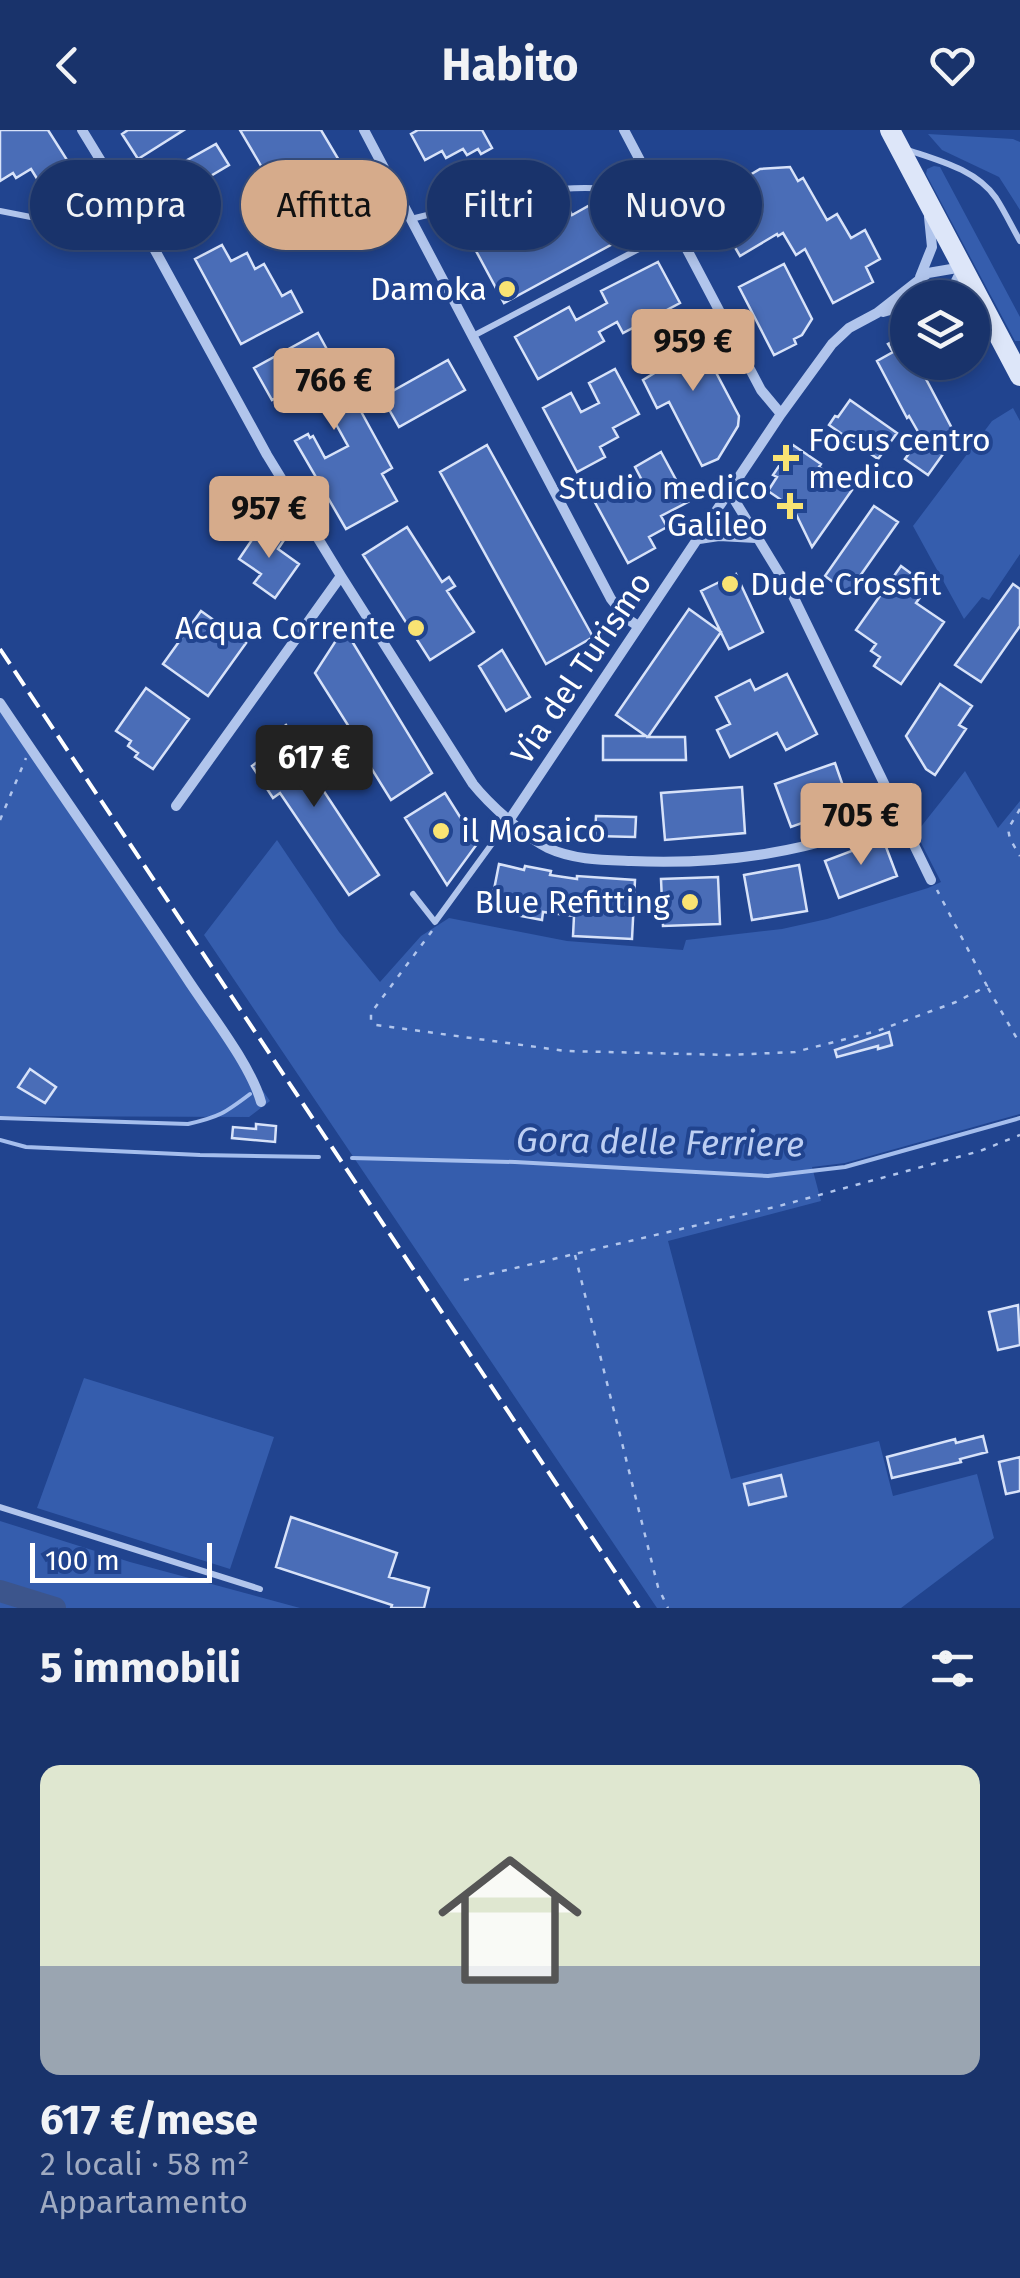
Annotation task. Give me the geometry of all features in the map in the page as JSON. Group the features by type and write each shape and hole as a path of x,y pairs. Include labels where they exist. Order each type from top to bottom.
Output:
{"main road":[{"path":"895,138 1019,370"}],"street":[{"path":"82,130 100,160"},
{"path":"364,130 610,599 638,626"},
{"path":"624,130 640,160"},
{"path":"918,280 932,247 926,196"},
{"path":"154,250 258,440 473,784 524,832 546,847 572,856 666,862 723,860 772,853 860,829 898,813"},
{"path":"687,250 761,390 781,414"},
{"path":"957,280 963,268"},
{"name":"Via del Turismo","path":"918,280 934,271 963,268"},
{"name":"Via del Turismo","path":"510,819 832,344 849,328 890,303"},
{"name":"Via del Turismo","path":"877,313 890,310"},
{"path":"990,332 1002,342"},
{"path":"730,491 793,596 931,880"},
{"path":"698,539 756,538"},
{"path":"176,806 341,576"},
{"path":"0,703 216,1022 257,1088 261,1102"}],"lane":[{"path":"895,138 984,184 1020,241"},
{"path":"410,218 466,205 570,188 590,188"},
{"path":"0,211 30,218"},
{"path":"472,336 638,250"},
{"path":"413,894 435,922 510,819"},
{"path":"0,1507 260,1589"}],"path":[{"path":"0,820 30,747"},
{"path":"1020,810 1008,828 1020,856"},
{"path":"931,880 1020,1044"},
{"path":"435,922 431,933 370,1013 370,1021 376,1026 566,1050 728,1055 795,1052 876,1031 956,1002 987,986"},
{"path":"464,1280 779,1206 980,1151 1020,1135"},
{"path":"575,1253 658,1588 668,1608"}],"shaded area":[{"path":"928,134 1020,142 1020,210 999,177 942,150"},
{"path":"940,167 1020,317 1020,341 1015,341 990,294 990,280 982,280 926,174 927,169"},
{"path":"1013,408 1020,421 1020,554 989,600 982,597 964,619 913,526 992,421"},
{"path":"0,707 270,1101 249,1117 0,1116"},
{"path":"965,771 998,828 1020,801 1020,1114 845,1163 812,1167 821,1201 668,1241 731,1479 879,1441 893,1496 977,1474 994,1538 901,1608 657,1608 204,935 277,840 339,932 380,982 421,936 449,918 567,941 683,950 686,940 782,929 827,919 941,882 916,833"},
{"path":"84,1378 274,1437 230,1569 37,1508"},
{"path":"0,1521 130,1562 300,1608 0,1608"}],"building":[{"path":"0,130 48,130 67,160 30,160 30,170 0,181"},
{"path":"128,130 184,130 138,159 122,134"},
{"path":"240,130 321,130 339,160 258,160"},
{"path":"418,130 482,130 492,148 467,155 463,149 446,158 442,151 425,160 411,134"},
{"path":"216,144 229,165 221,170 221,160 187,160"},
{"path":"790,167 798,181 803,178 827,220 837,214 851,238 865,230 880,259 866,267 873,282 833,303 805,249 796,255 783,233 762,243 762,169"},
{"path":"590,205 590,250 602,250 504,303 476,250 570,250 570,211 572,215"},
{"path":"221,246 231,261 247,253 255,269 264,264 282,296 291,291 302,312 241,344 195,259 221,250"},
{"path":"658,262 680,303 623,333 617,322 599,332 604,341 538,379 515,337 569,307 576,320 607,303 601,291"},
{"path":"784,264 812,319 802,335 794,339 796,344 774,355 739,287"},
{"path":"692,327 739,416 738,426 718,459 702,466 669,402 657,408 643,380 656,372 646,352"},
{"path":"318,333 392,468 382,474 397,501 346,529 295,441 308,434 313,436 325,458 348,446 311,379 272,400 254,368"},
{"path":"890,354 890,380 926,380 956,436 928,475 905,459 915,445 926,453 921,437 877,361"},
{"path":"448,360 465,390 399,427 382,397"},
{"path":"615,369 639,414 613,428 618,437 600,447 605,457 577,472 543,408 571,393 581,412 599,403 589,383"},
{"path":"850,400 897,433 878,459 829,425"},
{"path":"487,445 593,637 546,664 440,472"},
{"path":"793,445 852,490 812,547 793,508 768,491 777,477 773,475"},
{"path":"661,452 688,502 661,516 667,527 649,537 655,548 628,563 591,495 619,480 629,500 647,490 635,467"},
{"path":"874,506 898,522 848,593 825,576"},
{"path":"262,525 284,540 278,549 299,564 275,598 254,583 261,574 239,559"},
{"path":"407,527 442,582 449,577 455,586 447,591 474,632 430,660 363,555"},
{"path":"901,566 928,586 916,603 944,622 901,684 874,666 880,657 871,651 876,644 856,630"},
{"path":"736,574 763,632 729,649 701,591"},
{"path":"1013,584 1020,589 1020,626 981,682 955,665"},
{"path":"689,609 721,632 648,737 685,737 686,760 603,760 603,736 646,736 616,715"},
{"path":"201,611 246,643 208,696 163,664"},
{"path":"344,628 432,773 391,800 315,673"},
{"path":"502,650 530,697 506,711 479,666"},
{"path":"787,674 817,734 786,750 777,733 730,757 717,730 730,724 716,697 750,680 755,690"},
{"path":"940,684 972,706 959,725 966,729 935,775 926,769 906,736"},
{"path":"146,688 189,719 153,769 135,757 138,753 128,746 131,741 116,731"},
{"path":"286,725 308,758 304,761 379,875 349,895 280,793 273,798 252,766 265,756 261,750 276,740 272,735"},
{"path":"835,763 850,806 791,827 775,784"},
{"path":"742,787 745,833 665,840 661,793"},
{"name":"il Mosaico","path":"445,793 477,844 447,885 405,818"},
{"path":"596,816 636,817 635,837 595,836"},
{"path":"883,839 897,876 839,898 825,861"},
{"path":"499,864 577,879 635,880 632,939 573,936 574,916 543,912 542,920 490,910"},
{"path":"799,865 807,911 752,920 744,875"},
{"name":"Blue Refitting","path":"718,877 720,924 663,926 661,879"},
{"path":"889,1032 892,1045 837,1057 835,1050"},
{"path":"30,1069 56,1087 45,1103 18,1087"},
{"path":"256,1124 276,1126 275,1142 232,1138 233,1127 256,1129"},
{"path":"1018,1305 1020,1345 998,1350 989,1312"},
{"path":"983,1436 987,1452 892,1478 887,1457 955,1439 956,1443"},
{"path":"1020,1457 1020,1491 1006,1494 999,1462"},
{"path":"781,1475 786,1496 749,1505 744,1484"},
{"path":"291,1517 397,1553 389,1577 429,1588 424,1608 391,1608 392,1605 276,1567"}],"waterway":[{"path":"0,1118 188,1124 221,1114 250,1094"},
{"name":"Gora delle Ferriere","path":"352,1158 515,1162 768,1176 845,1167 1020,1118"},
{"name":"Gora delle Ferriere","path":"0,1140 26,1147 319,1157"},
{"path":"0,1591 55,1608"}],"railway":[{"path":"0,649 639,1608"}],"place":[{"name":"Damoka","path":"507,289"},
{"name":"Focus centro medico","path":"786,458"},
{"name":"Studio medico Galileo","path":"790,506"},
{"name":"Dude Crossfit","path":"730,584"},
{"name":"Acqua Corrente","path":"416,628"},
{"name":"il Mosaico","path":"441,831"},
{"name":"Blue Refitting","path":"690,902"}]}
